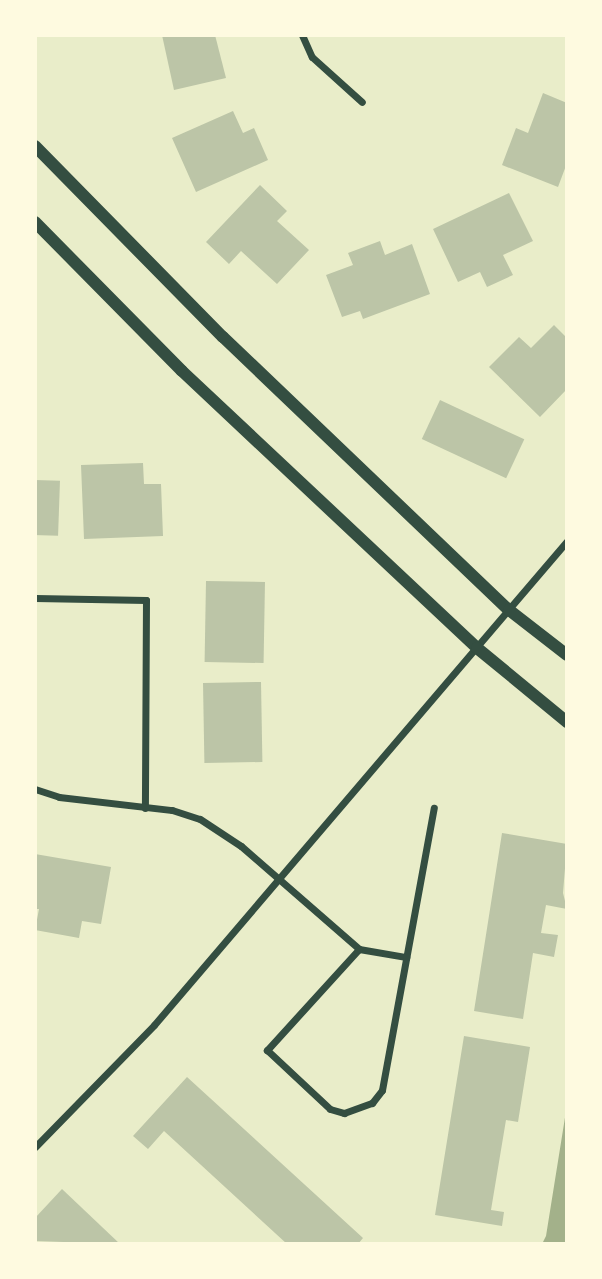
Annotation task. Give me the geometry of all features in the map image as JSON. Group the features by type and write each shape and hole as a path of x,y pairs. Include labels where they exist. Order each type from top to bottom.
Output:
{"street":[{"path":"302,35 312,57 362,102"},
{"path":"35,146 223,337 509,610 567,655"},
{"path":"35,222 182,371 477,648 567,722"},
{"path":"35,1147 154,1025 567,541"},
{"path":"35,598 146,600 145,808"},
{"path":"35,789 59,797 145,808 200,819 241,846 359,949 406,957"},
{"path":"359,949 267,1050 330,1109 344,1113 365,1107 382,1090 434,808"}],"shaded area":[{"path":"567,1105 567,1244 542,1244 546,1236"}],"building":[{"path":"162,35 215,35 226,78 174,90"},
{"path":"543,93 567,103 567,163 558,187 502,165 516,128 528,133"},
{"path":"233,111 243,133 254,128 268,160 196,192 172,138"},
{"path":"260,185 287,211 277,221 309,250 277,284 241,251 229,264 206,242"},
{"path":"509,193 533,241 503,255 513,275 487,287 480,272 458,282 433,229"},
{"path":"380,241 385,255 412,244 430,294 363,319 360,311 342,317 326,275 353,265 348,253"},
{"path":"554,325 567,338 567,389 540,417 489,367 519,337 531,348"},
{"path":"440,400 524,439 506,478 422,439"},
{"path":"143,463 144,484 161,484 163,536 84,539 81,465"},
{"path":"35,480 60,481 58,536 35,535"},
{"path":"206,581 265,582 264,663 205,662"},
{"path":"261,682 262,762 204,763 203,683"},
{"path":"502,833 567,844 563,893 567,909 546,905 541,933 558,935 554,957 533,953 523,1019 474,1011"},
{"path":"35,854 111,867 101,924 82,921 79,938 35,930 39,909 35,909"},
{"path":"464,1036 530,1047 518,1122 506,1120 491,1210 504,1212 502,1226 435,1215"},
{"path":"187,1077 363,1238 358,1244 287,1244 164,1131 148,1149 133,1136"},
{"path":"62,1189 120,1244 35,1241 35,1218"}]}
